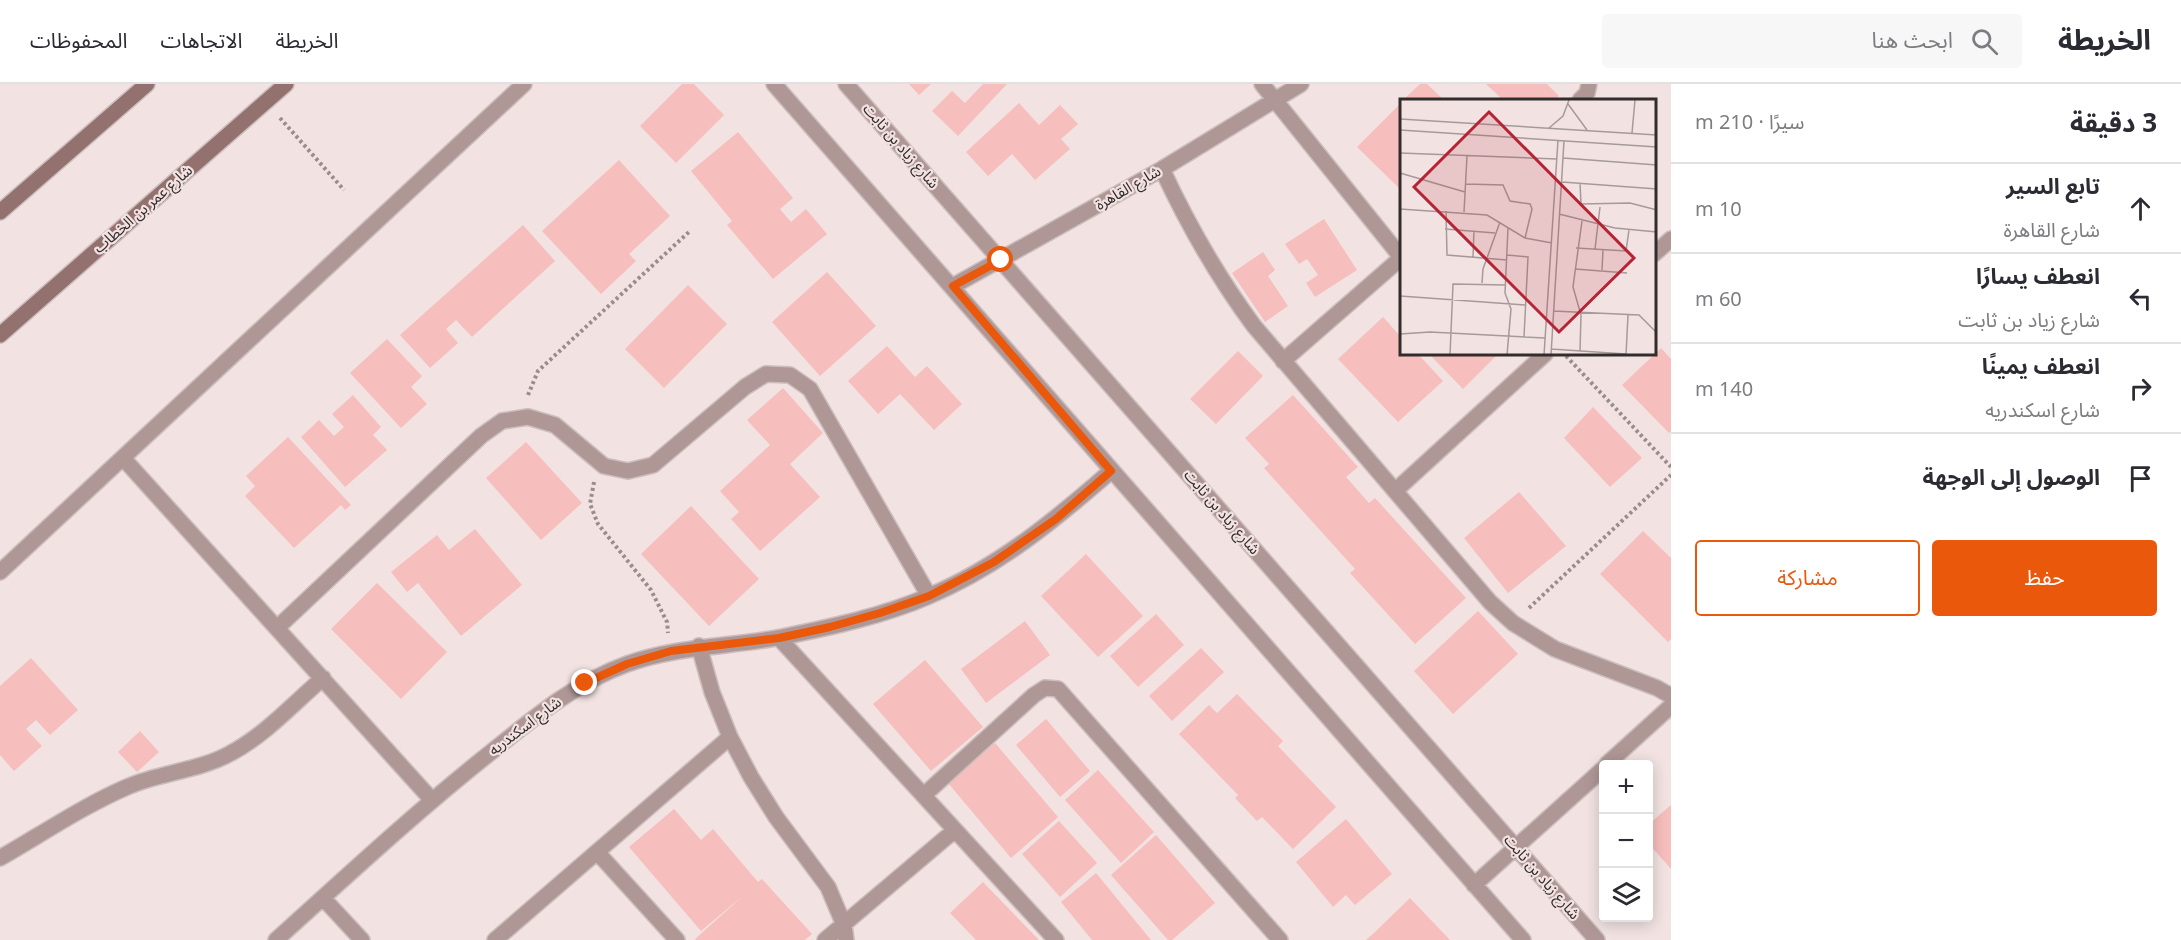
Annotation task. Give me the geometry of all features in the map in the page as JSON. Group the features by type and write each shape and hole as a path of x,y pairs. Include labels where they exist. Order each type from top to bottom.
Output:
{"street":[{"path":"0,212 147,84"},
{"name":"شارع عمر بن الخطاب","path":"0,335 286,84"},
{"path":"0,572 524,84"},
{"path":"774,84 1523,940"},
{"name":"شارع زياد بن ثابت","path":"846,84 1597,940"},
{"path":"1262,84 1400,257"},
{"name":"شارع القاهرة","path":"953,286 1162,169 1301,84"},
{"path":"1581,99 1587,93 1589,84"},
{"path":"1162,169 1208,260 1254,326 1490,602 1513,623 1555,649 1657,688 1671,696"},
{"path":"1656,252 1671,239"},
{"path":"1283,361 1400,259"},
{"path":"1395,491 1543,356"},
{"path":"277,628 481,436 502,421 528,417 555,425 604,466 628,471 653,465 745,387 766,374 790,375 810,389 929,596"},
{"path":"123,458 431,800"},
{"name":"شارع اسكندريه","path":"276,940 431,800 546,708 585,683 627,664 671,651 779,638 870,616 929,596 994,562 1056,519 1111,471"},
{"path":"779,638 1056,940"},
{"path":"699,646 712,692 730,737 776,817 828,887 845,932"},
{"path":"0,858 127,787 164,773 203,765 231,753 258,734 322,678"},
{"path":"924,795 1034,695 1045,688 1058,689 1280,940"},
{"path":"1612,760 1671,706"},
{"path":"495,940 730,737"},
{"path":"1474,885 1599,772"},
{"path":"825,940 845,932 955,830"},
{"path":"597,852 678,940"},
{"path":"323,898 362,940"}],"path":[{"path":"266,102 344,190"},
{"path":"528,417 528,393 538,371 690,231"},
{"path":"1566,356 1671,467"},
{"path":"604,466 592,484 590,504 597,524 651,590 667,622 671,651"},
{"path":"1513,623 1671,475"}],"building":[{"path":"682,84 694,84 724,115 676,163 640,126"},
{"path":"909,84 931,84 919,95"},
{"path":"983,84 1007,84 958,136 932,111 952,91 965,103"},
{"path":"1420,84 1427,84 1443,99 1404,99"},
{"path":"1486,84 1547,84 1559,96 1556,99 1502,99"},
{"path":"1019,103 1039,125 1060,105 1078,124 1061,139 1070,149 1035,180 1012,154 988,176 966,152"},
{"path":"1400,104 1400,189 1357,147"},
{"path":"738,132 793,198 780,209 791,222 806,209 827,234 773,279 727,225 732,221 691,171"},
{"path":"619,160 670,216 629,254 636,261 601,294 542,231"},
{"path":"1324,219 1357,270 1315,297 1306,283 1318,275 1307,259 1299,264 1285,244"},
{"path":"523,225 555,261 472,337 456,320 446,329 458,343 430,368 400,335"},
{"path":"1263,252 1275,270 1268,276 1288,306 1265,322 1232,273"},
{"path":"827,272 876,326 820,376 772,322"},
{"path":"688,285 727,324 664,388 625,349"},
{"path":"1383,317 1400,336 1400,356 1420,356 1443,381 1398,422 1338,359"},
{"path":"387,339 422,376 411,387 427,404 401,428 350,373"},
{"path":"887,346 915,377 927,366 962,404 934,430 900,394 878,414 848,381"},
{"path":"1661,348 1671,359 1671,431 1669,433 1622,385 1653,356 1656,356"},
{"path":"1238,351 1263,376 1216,424 1190,399"},
{"path":"1431,356 1496,356 1463,389"},
{"path":"783,388 823,433 790,464 820,497 760,551 731,519 739,512 720,491 770,445 747,420"},
{"path":"353,395 381,427 373,435 387,450 345,487 301,437 319,420 334,436 344,427 332,414"},
{"path":"1293,395 1358,467 1346,477 1369,503 1375,498 1466,598 1415,644 1350,573 1355,569 1264,468 1269,464 1245,438"},
{"path":"1593,407 1642,458 1610,487 1564,438"},
{"path":"288,437 351,505 345,510 341,505 294,548 245,496 255,486 246,476"},
{"path":"526,442 582,503 541,540 486,478"},
{"path":"1519,492 1566,546 1508,593 1464,538"},
{"path":"691,506 759,579 709,626 641,554"},
{"path":"475,529 522,585 461,636 418,583 407,592 391,572 437,535 449,550"},
{"path":"1643,531 1671,558 1671,639 1668,642 1600,574"},
{"path":"1086,554 1143,616 1098,657 1041,596"},
{"path":"377,583 447,652 401,699 331,629"},
{"path":"1478,611 1518,654 1453,714 1414,671"},
{"path":"1156,614 1184,645 1138,687 1110,656"},
{"path":"1025,621 1050,655 986,703 961,669"},
{"path":"1201,648 1224,672 1172,721 1149,696"},
{"path":"31,658 78,710 50,735 36,720 26,729 42,746 14,771 0,755 0,686"},
{"path":"925,660 983,727 931,771 873,704"},
{"path":"1237,694 1283,741 1278,746 1336,807 1293,849 1262,817 1257,821 1235,798 1238,795 1179,734 1209,705 1217,713"},
{"path":"1046,719 1090,771 1060,797 1016,745"},
{"path":"140,731 159,752 137,772 118,752"},
{"path":"995,743 1058,817 1011,858 948,783"},
{"path":"1098,770 1154,832 1121,863 1065,800"},
{"path":"1671,805 1671,869 1653,849 1653,821"},
{"path":"674,809 701,840 713,829 758,882 762,879 812,934 805,940 696,940 744,895 701,931 629,847"},
{"path":"1346,819 1392,874 1355,905 1346,895 1333,907 1296,862"},
{"path":"1059,821 1097,863 1060,897 1022,854"},
{"path":"1156,835 1215,903 1172,940 1168,940 1111,875"},
{"path":"1096,873 1151,940 1092,940 1061,902"},
{"path":"983,882 1039,940 976,940 950,913"},
{"path":"1410,898 1450,940 1366,940 1374,933"}],"route":[{"path":"585,683 627,664 671,651 779,638 880,613 929,596 994,562 1056,519 1111,471 953,286 1001,260"}]}
